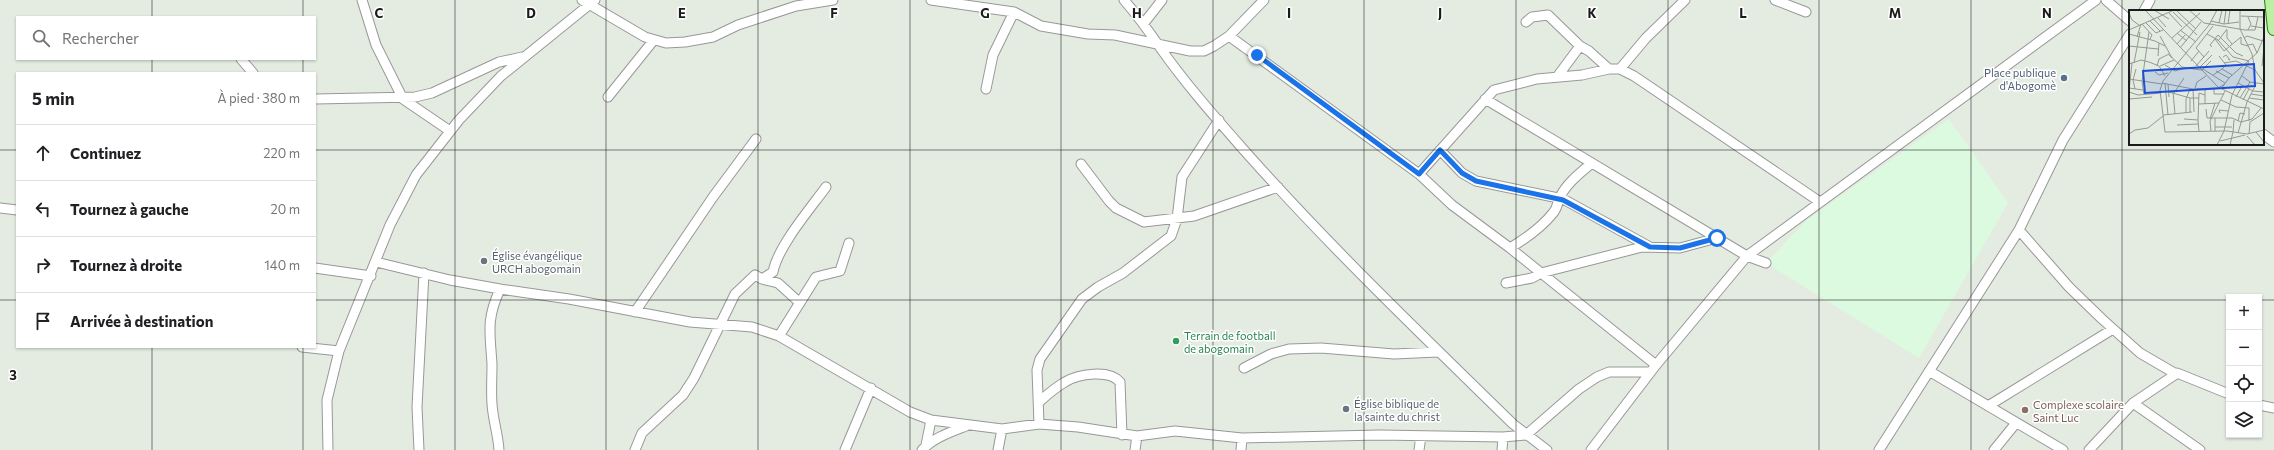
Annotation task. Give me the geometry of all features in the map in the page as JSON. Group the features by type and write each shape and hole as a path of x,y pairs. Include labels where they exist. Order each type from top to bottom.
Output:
{"main road":[{"path":"2272,2 2274,29"}],"street":[{"path":"362,0 376,45 403,99 450,131"},
{"path":"328,450 327,400 339,351 371,276 390,225 416,175 450,131 501,76 589,2 653,41 685,42 713,37 738,25 796,6 834,0"},
{"path":"931,0 1014,12 1041,26 1088,34 1116,35 1159,46 1190,51 1204,50 1229,36 1264,0"},
{"path":"1124,0 1144,23 1159,46 1219,120 1278,187 1438,352 1526,435 1547,450"},
{"path":"1144,23 1162,0"},
{"path":"1620,69 1646,38 1685,0"},
{"path":"1775,0 1806,12"},
{"path":"1591,450 1653,368 1747,256 2096,0"},
{"path":"2106,0 2129,20"},
{"path":"2145,10 2150,0"},
{"path":"986,89 993,55 1014,12"},
{"path":"1526,22 1532,17 1548,15 1580,46 1589,51 1609,69"},
{"path":"1229,36 1419,174 1452,205 1541,273 1653,368"},
{"path":"1879,450 2019,230 2063,140 2129,36"},
{"path":"608,97 653,41"},
{"path":"1557,77 1580,46"},
{"path":"316,99 403,99 432,93 499,62 523,57"},
{"path":"242,60 252,72"},
{"path":"1419,174 1494,90 1537,79 1582,75 1609,69 1620,69 1634,76 1820,202"},
{"path":"1485,99 1747,256 1766,263"},
{"path":"1039,424 1040,401 1037,370 1040,359 1082,299 1158,248 1171,236 1177,219 1182,176 1219,120"},
{"path":"2264,135 2274,142"},
{"path":"635,312 700,216 756,139"},
{"path":"1440,150 1462,173 1476,181 1559,198 1584,210 1650,247"},
{"path":"1510,248 1522,241 1553,214 1558,206 1559,198 1568,184 1592,163"},
{"path":"1081,164 1103,195 1116,208 1144,222 1177,219 1208,212 1278,187"},
{"path":"762,279 773,272 774,264 800,221 826,187"},
{"path":"0,208 16,210"},
{"path":"2019,230 2068,287 2140,353 2176,374 2177,373 2226,393"},
{"path":"1506,283 1532,278 1541,273 1642,247 1680,248 1717,238"},
{"path":"779,336 816,277 840,271 849,243"},
{"path":"376,262 500,289 569,298 690,322 752,327 779,336 910,412 931,420 1002,430 1039,424 1078,427 1122,435 1137,436 1175,431 1242,438 1379,435 1503,437 1526,435 1578,389 1597,377 1609,372 1653,368"},
{"path":"316,268 371,276"},
{"path":"419,450 417,406 424,273"},
{"path":"635,450 642,433 683,395 694,378 736,294 756,275 762,279 778,283 800,303"},
{"path":"499,450 498,431 492,406 489,342 490,317 500,289"},
{"path":"1988,406 2113,329"},
{"path":"311,348 339,351"},
{"path":"1244,368 1271,354 1290,349 1321,348 1394,354 1438,352"},
{"path":"1929,371 2063,450"},
{"path":"1040,401 1066,381 1082,376 1105,374 1116,377 1120,382 1122,435"},
{"path":"2089,450 2134,404 2176,374"},
{"path":"845,450 871,388"},
{"path":"2134,404 2200,450"},
{"path":"2262,406 2274,408"},
{"path":"924,447 931,420"},
{"path":"1994,450 2016,423"},
{"path":"924,447 967,426"},
{"path":"998,450 1002,430"},
{"path":"1135,450 1137,436"},
{"path":"1419,450 1421,436"},
{"path":"1502,450 1503,437"},
{"path":"1241,450 1242,438"}],"shaded area":[{"path":"1949,119 2008,203 1919,358 1766,263 1807,220"}],"place":[{"name":"Place publique d'Abogomè","path":"2064,78"},
{"name":"Église évangélique URCH abogomain","path":"484,261"},
{"name":"Terrain de football de abogomain","path":"1176,341"},
{"name":"Église biblique de la sainte du christ","path":"1346,409"},
{"name":"Complexe scolaire Saint Luc","path":"2025,410"}],"route":[{"path":"1257,55 1419,174 1440,150 1462,173 1476,181 1542,194 1563,200 1650,247 1668,249 1680,248 1717,238"}]}
